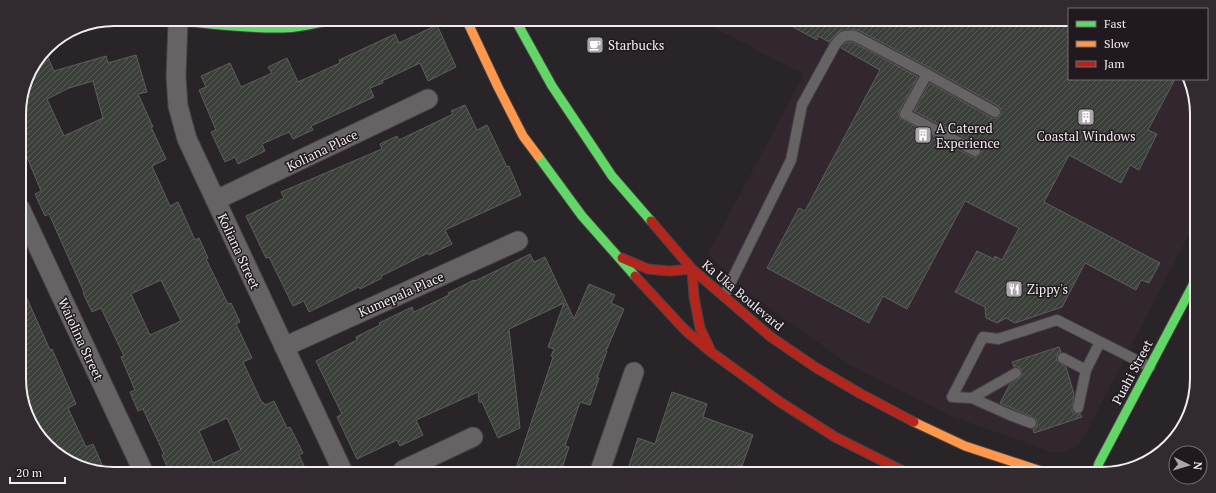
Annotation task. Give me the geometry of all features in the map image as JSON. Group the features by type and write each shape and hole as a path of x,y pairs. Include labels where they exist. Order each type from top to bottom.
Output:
{"main road":[{"path":"241,26 284,28 292,26"},
{"path":"469,26 523,136 582,216 640,282 685,330 711,352 780,402 835,437 895,467"},
{"name":"Ka Uka Boulevard","path":"519,26 552,86 612,176 692,269 770,337 815,367 910,420 966,446 1027,467"},
{"path":"615,254 648,269 669,271 692,269 694,297 700,328 711,352"},
{"name":"Puahi Street","path":"1098,467 1190,291"}],"street":[{"name":"Koliana Street","path":"178,26 176,77 178,106 187,139 341,467"},
{"name":"Koliana Place","path":"216,200 428,99"},
{"name":"Waiolina Street","path":"26,221 141,467"},
{"name":"Kumepala Place","path":"284,346 518,241"},
{"path":"601,467 634,372"},
{"path":"409,467 473,437"}],"lane":[{"path":"724,296 791,160 802,105 841,36 849,34 855,36 995,112"},
{"path":"927,74 906,114 975,151"},
{"path":"1031,423 972,398 952,397 983,337 998,339 1057,320 1150,367"},
{"path":"1078,408 1086,370 1100,342"},
{"path":"1063,358 1086,370"},
{"path":"972,398 1016,373"}],"shaded area":[{"path":"710,26 1068,26 1068,80 1183,80 1187,91 1190,114 1190,233 1082,441 1073,448 1063,452 1052,452 953,417 848,364 747,292 708,254 804,74"}],"building":[{"path":"437,26 456,67 428,81 420,63 382,81 383,83 370,88 374,97 311,126 313,130 293,139 289,132 262,144 265,151 238,164 235,157 225,162 211,132 216,130 199,90 206,87 201,76 230,63 241,87 272,73 268,67 287,58 298,82 340,63 339,60 395,34 399,43"},
{"path":"791,26 907,26 911,28 912,26 1068,26 1068,80 1174,80 1148,130 1157,134 1139,170 1130,165 1121,183 1069,155 1044,202 1160,263 1149,283 1141,280 1136,290 1085,263 1062,307 1015,323 1006,318 997,323 986,318 985,307 955,292 977,251 994,259 995,256 1002,260 1019,228 965,201 907,309 883,296 869,323 767,268 799,208 805,211 880,70 841,48 845,43 853,42 918,77 899,111 900,118 972,157 976,157 981,154 981,150 978,145 914,111 930,83 992,118 998,118 1001,112 1001,109 998,106 858,30 848,29 841,31 829,42 818,36 817,40"},
{"path":"136,55 147,92 138,94 166,159 152,166 170,206 178,202 195,240 199,238 208,258 206,259 228,304 231,303 240,322 236,324 252,358 243,362 262,403 263,402 265,405 274,401 287,428 290,427 303,453 299,455 305,467 167,467 162,455 164,454 143,409 138,411 130,392 135,390 121,357 124,356 101,308 92,312 49,214 45,216 35,194 41,191 26,155 26,108 33,80 41,65 48,57 54,71 106,56 108,63","holes":["93,81 103,118 64,136 47,99 69,88","161,280 181,321 150,335 131,294","227,418 241,450 213,463 199,431"]},
{"path":"465,105 477,130 487,125 507,167 509,166 521,195 445,230 452,244 429,255 428,253 381,276 382,278 360,289 359,287 309,312 304,301 293,306 269,257 266,258 246,216 284,198 281,192 382,149 380,144 397,136 399,140 453,114 451,111"},
{"path":"530,254 534,262 545,257 574,319 589,284 615,295 611,303 624,309 606,351 590,405 580,402 565,446 569,447 562,467 516,467 553,357 551,356 554,349 548,347 564,303 509,329 520,428 498,438 482,402 479,402 478,392 416,420 423,435 400,446 397,440 357,459 337,417 342,414 316,361 357,340 356,337 380,325 379,323 412,307 414,312 449,295 448,293 474,280 475,281"},
{"path":"26,296 50,350 52,349 76,404 68,408 86,447 93,444 103,466 75,458 65,452 48,437 35,418 26,385"},
{"path":"1059,347 1061,352 1057,355 1057,361 1066,367 1074,394 1072,410 1073,413 1080,414 1082,417 1034,433 1033,429 1037,426 1036,419 1000,403 1010,384 1022,376 1021,369 1019,367 1014,367 1012,362"},
{"path":"672,392 707,404 703,417 753,435 742,466 629,466 638,438 655,444"}],"traffic: fast":[{"path":"236,26 267,28 301,26"},
{"path":"519,26 552,86 612,176 651,221"},
{"path":"538,156 582,216 635,276"},
{"path":"1098,467 1190,291"}],"traffic: slow":[{"path":"469,26 523,136 538,156"},
{"path":"914,422 965,446 1029,467"}],"traffic: jam":[{"path":"651,221 692,269 771,337 815,367 861,394 914,422"},
{"path":"622,258 648,269 669,271 692,269"},
{"path":"692,269 694,297 700,328 710,349"},
{"path":"635,276 685,330 711,352 780,402 835,437 895,467"}],"place":[{"name":"Starbucks","path":"595,45"},
{"name":"Coastal Windows","path":"1086,117"},
{"name":"A Catered Experience","path":"923,135"},
{"name":"Zippy's","path":"1014,289"}]}
